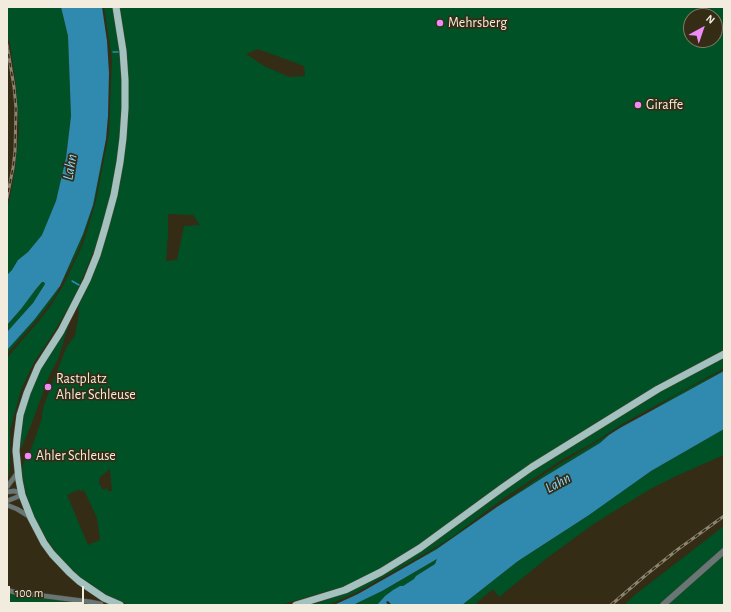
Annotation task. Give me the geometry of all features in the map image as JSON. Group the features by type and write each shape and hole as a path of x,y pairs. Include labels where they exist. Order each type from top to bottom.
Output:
{"main road":[{"path":"116,7 123,51 125,101 123,138 114,195 97,255 87,280 61,331 38,367 33,378 20,415 16,451 22,496 44,543 70,573 91,590 120,605"},
{"path":"296,605 344,590 381,572 420,548 523,473 658,389 724,354"}],"street":[{"path":"7,487 18,472"},
{"path":"7,492 18,492 22,496 7,501"},
{"path":"7,505 18,509 31,518"},
{"path":"663,605 724,551"},
{"path":"7,590 101,604"}],"green space":[{"path":"7,7 61,7 68,36 71,116 66,158 56,201 50,218 42,235 28,252 18,260 7,275 7,208 15,169 19,130 16,86 10,44 7,35"},
{"path":"104,7 113,7 120,52 122,80 120,138 111,195 95,248 80,284 70,305 33,364 21,390 10,430 9,476 7,478 7,358 43,316 64,284 83,244 96,201 109,133 112,59"},
{"path":"119,7 724,7 724,351 663,383 400,558 353,583 280,605 129,605 108,596 77,575 57,554 48,541 39,527 31,509 24,486 22,471 23,464 32,447 42,418 44,405 67,346 75,336 79,313 78,306 107,235 120,184 127,133 127,61 125,39","holes":["258,49 304,66 305,76 289,77 264,66 246,54","168,214 193,215 200,225 184,226 177,260 166,261","110,469 112,491 108,491 107,488 103,490 99,483 100,477","78,490 84,490 97,518 100,540 88,545 67,495"]},
{"path":"106,139 95,200 78,251 60,287 83,234 93,205"},
{"path":"42,282 45,284 33,303 7,332 7,325"},
{"path":"57,290 58,291 55,296 40,316 7,354 7,350 34,320"},
{"path":"69,324 58,359 49,376 21,448 21,435 25,410 31,392 40,370"},
{"path":"724,357 724,368 622,424 591,444 563,459 504,498 452,537 409,563 357,592 332,603 327,605 312,605 348,592 517,480 666,387"},
{"path":"724,370 724,371 646,414 676,395"},
{"path":"641,417 609,435 600,443 497,507 437,549 410,565 563,462 624,425"},
{"path":"724,429 724,455 652,488 595,523 547,558 499,597 493,589 474,605 462,605 518,561 589,515 651,471"},
{"path":"724,526 724,605 624,605 636,594"},
{"path":"438,559 435,564 416,576 414,579 385,596 377,605 353,605 382,591"},
{"path":"7,593 9,593 100,605 7,605"}],"water":[{"name":"Lahn","path":"61,7 102,7 107,41 109,73 106,139 93,205 83,234 60,286 34,320 7,350 7,332 33,303 45,284 42,282 7,325 7,275 18,260 28,252 42,235 56,201 66,158 71,116 68,36"},
{"name":"Lahn","path":"724,371 724,429 651,471 589,515 518,561 462,605 390,605 391,604 388,601 386,602 388,605 377,605 393,590 403,586 435,564 437,559 382,591 353,605 334,605 358,594 437,549 497,507 600,443 620,428"}],"waterway":[{"path":"113,52 118,52"},
{"path":"72,281 79,285"}],"railway":[{"path":"7,45 16,108 15,151 7,198"},
{"path":"611,605 677,550 724,516"}],"place":[{"name":"Mehrsberg","path":"440,23"},
{"name":"Giraffe","path":"638,105"},
{"name":"Rastplatz Ahler Schleuse","path":"48,387"},
{"name":"Ahler Schleuse","path":"28,456"}]}
